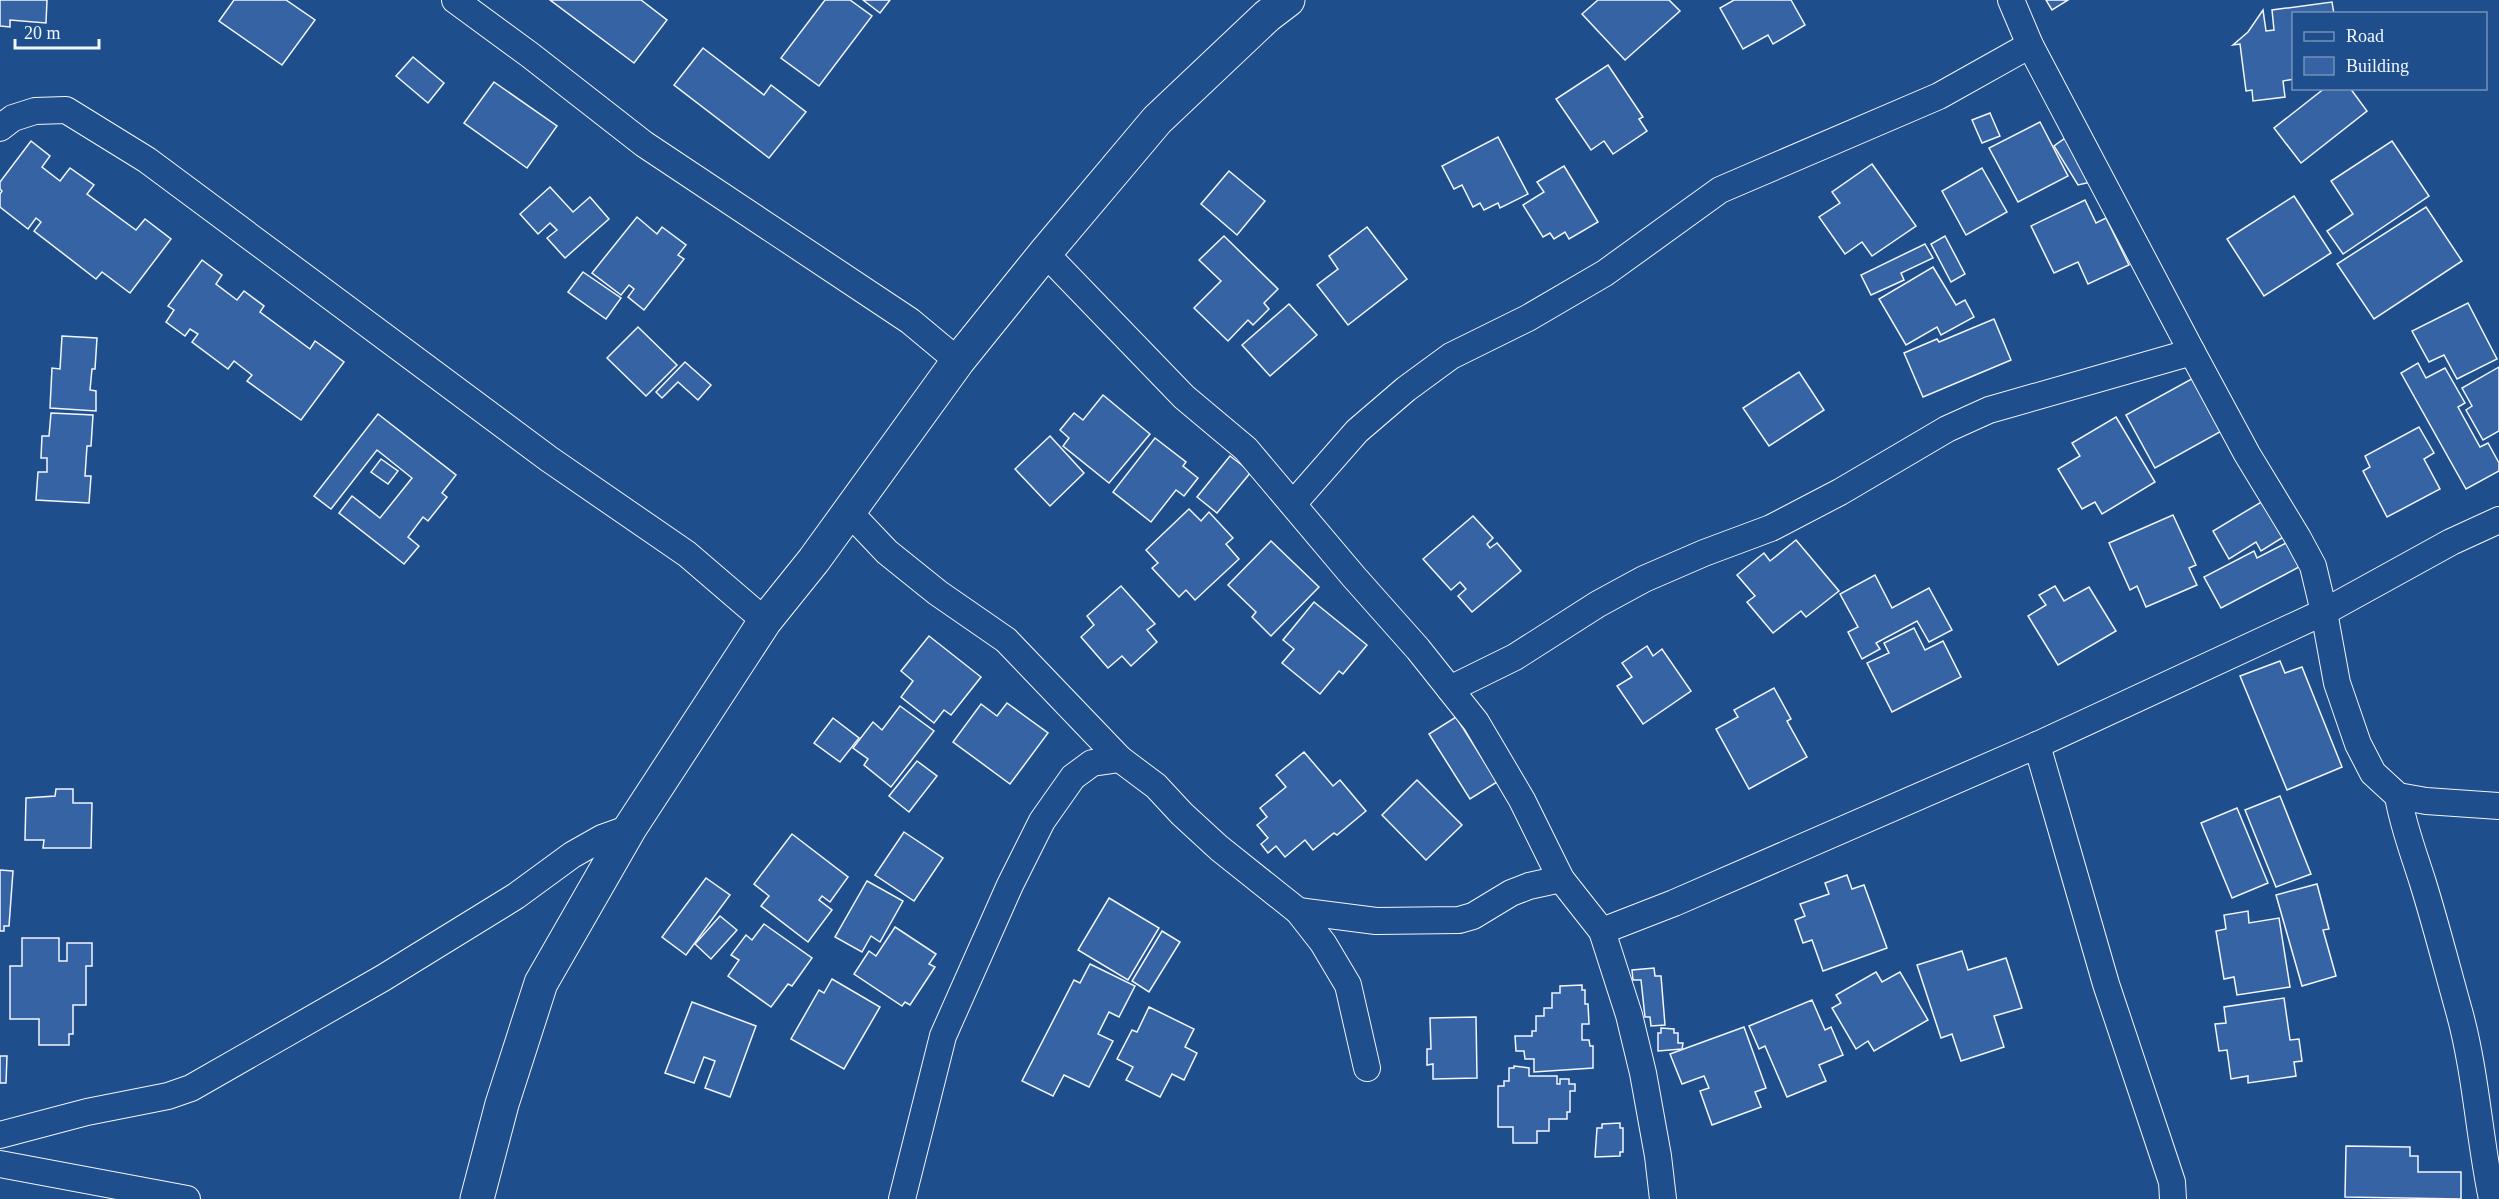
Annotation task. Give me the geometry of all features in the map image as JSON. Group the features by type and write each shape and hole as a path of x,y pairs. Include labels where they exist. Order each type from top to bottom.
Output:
{"main road":[{"path":"477,1199 502,1104 541,983 630,828 765,621 814,560 958,361 1157,120 1267,16 1288,0"}],"street":[{"path":"455,0 644,144 910,321 958,361"},
{"path":"2011,0 2030,45 2192,352 2247,454 2313,566 2337,683 2358,744 2373,773 2398,796 2426,801 2499,806"},
{"path":"1293,504 1357,431 1406,389 1451,356 1528,318 1605,273 1720,190 1939,96 2030,45"},
{"path":"0,128 13,118 35,111 66,110 147,160 549,459 687,554 765,621"},
{"path":"1045,253 1184,397 1246,449 1476,722 1522,800 1561,879 1602,931 1629,1015 1643,1073 1658,1156 1663,1199"},
{"path":"1450,689 1515,657 1598,604 1644,579 1771,528 1840,492 1947,429 1989,410 2192,352"},
{"path":"849,512 887,552 938,593 1006,640 1120,759 1156,786 1219,848 1298,911 1323,944 1348,985 1367,1068"},
{"path":"1602,931 1674,903 2037,745 2324,612 2451,542 2499,520"},
{"path":"2037,745 2106,984 2172,1182 2172,1199"},
{"path":"902,1199 943,1036 1010,885 1042,821 1073,777 1092,763 1120,759"},
{"path":"2398,796 2401,817 2423,884 2459,1012 2471,1064 2483,1159 2492,1199"},
{"path":"0,1135 87,1112 168,1096 191,1088 383,978 516,896 572,855 602,838 630,828"},
{"path":"1298,911 1376,921 1459,920 1473,916 1511,893 1529,886 1561,879"},
{"path":"0,1164 187,1199"}],"building":[{"path":"0,0 47,0 46,23 10,20 10,27 0,26"},
{"path":"234,0 286,0 315,20 282,65 219,21"},
{"path":"550,0 641,0 667,20 634,63"},
{"path":"825,0 850,0 872,16 819,86 781,58"},
{"path":"863,0 890,0 880,13"},
{"path":"1598,0 1669,0 1680,11 1625,60 1582,14"},
{"path":"1734,0 1791,0 1805,25 1773,44 1768,35 1743,49 1720,8"},
{"path":"2046,0 2068,0 2052,10"},
{"path":"2332,2 2334,12 2292,12 2292,79 2283,81 2285,97 2253,101 2252,90 2246,91 2240,44 2233,45 2248,32 2263,10 2266,31 2274,30 2272,10"},
{"path":"703,48 764,95 771,85 806,112 769,158 674,85"},
{"path":"413,57 444,83 428,103 396,76"},
{"path":"1608,65 1643,117 1639,119 1647,131 1613,154 1604,141 1591,150 1556,99"},
{"path":"494,82 557,126 527,168 464,123"},
{"path":"2322,90 2351,90 2367,111 2301,163 2274,128"},
{"path":"1990,113 2000,136 1982,143 1972,120"},
{"path":"2040,122 2068,176 2018,202 1989,148"},
{"path":"2071,134 2091,182 2078,185 2054,146"},
{"path":"1498,137 1528,194 1500,208 1498,203 1484,210 1480,203 1473,207 1462,185 1454,189 1442,166"},
{"path":"31,141 50,156 42,167 60,181 70,168 94,185 87,194 136,230 145,219 171,239 130,293 102,272 96,279 34,231 41,222 36,218 28,229 0,207 2,191 0,182"},
{"path":"2392,141 2429,196 2343,254 2327,231 2353,214 2331,181"},
{"path":"1872,164 1916,226 1872,256 1862,242 1845,254 1819,217 1840,203 1832,192"},
{"path":"1564,166 1598,222 1569,239 1565,232 1554,239 1550,233 1543,237 1523,205 1544,192 1537,182"},
{"path":"1982,168 2007,212 1966,235 1942,191"},
{"path":"1229,171 1265,201 1237,235 1201,204"},
{"path":"550,187 573,212 590,197 609,219 565,258 547,238 557,230 550,223 538,234 520,214"},
{"path":"2294,196 2331,253 2264,296 2227,239"},
{"path":"2085,200 2096,223 2106,218 2129,265 2088,284 2078,262 2054,273 2031,226"},
{"path":"2426,207 2462,261 2374,319 2337,264"},
{"path":"637,217 657,234 662,227 686,245 678,255 684,259 644,310 628,297 634,289 629,285 621,295 592,273"},
{"path":"1367,227 1407,279 1348,325 1317,285 1338,269 1329,256"},
{"path":"1224,236 1278,289 1264,303 1269,309 1253,325 1248,320 1228,341 1194,308 1221,281 1199,260"},
{"path":"1945,236 1965,274 1951,282 1931,244"},
{"path":"1925,244 1933,258 1901,273 1904,280 1871,295 1861,275"},
{"path":"202,260 222,275 216,284 237,300 244,291 264,306 260,312 310,349 315,341 344,362 301,420 247,381 252,375 234,361 228,369 192,342 198,334 190,329 185,336 166,322 174,310 168,306"},
{"path":"1933,267 1956,305 1965,300 1974,317 1941,335 1937,327 1906,345 1879,299"},
{"path":"583,272 621,298 606,319 568,292"},
{"path":"2468,303 2497,359 2457,379 2444,355 2429,362 2412,331"},
{"path":"1289,304 1317,335 1270,376 1242,345"},
{"path":"1994,319 2011,360 1923,397 1904,353 1937,339 1939,342"},
{"path":"638,327 677,365 646,396 607,358"},
{"path":"62,336 97,338 95,369 92,369 90,390 96,391 96,411 50,408 52,368 60,369"},
{"path":"685,362 711,385 698,400 678,382 662,398 656,392"},
{"path":"2418,363 2426,378 2445,368 2465,403 2458,407 2480,447 2488,443 2499,463 2499,471 2466,489 2401,373"},
{"path":"2499,367 2499,431 2483,440 2466,410 2472,406 2462,388"},
{"path":"1799,372 1824,410 1769,446 1743,408"},
{"path":"2197,376 2227,428 2155,468 2126,415"},
{"path":"1103,395 1150,434 1109,483 1063,446 1069,438 1060,430 1074,413 1083,420"},
{"path":"51,413 93,415 91,446 87,446 85,476 91,476 89,503 36,500 38,472 47,472 47,458 41,458 42,436 49,436"},
{"path":"378,414 456,475 442,493 447,497 428,521 423,517 408,537 419,546 404,564 339,513 352,496 380,518 412,478 377,450 331,509 314,496"},
{"path":"2116,417 2155,482 2102,514 2095,502 2082,509 2058,469 2080,456 2072,443"},
{"path":"2419,427 2434,453 2424,459 2440,489 2387,517 2363,471 2370,467 2365,456"},
{"path":"1050,436 1084,473 1050,506 1015,469"},
{"path":"1155,438 1186,462 1183,466 1198,478 1184,496 1176,490 1151,522 1113,492"},
{"path":"1230,456 1251,472 1217,513 1197,497"},
{"path":"381,459 398,471 388,484 371,472"},
{"path":"2263,501 2285,536 2261,551 2256,542 2229,559 2213,531"},
{"path":"1189,509 1201,521 1209,512 1233,538 1226,544 1239,559 1195,600 1186,590 1179,597 1152,568 1158,563 1146,550"},
{"path":"2173,515 2196,565 2189,568 2197,585 2146,607 2137,586 2130,590 2109,543"},
{"path":"1473,516 1493,538 1487,544 1490,548 1497,543 1521,571 1472,612 1458,596 1466,589 1460,582 1451,590 1423,559"},
{"path":"1796,540 1839,591 1806,617 1801,611 1773,633 1747,602 1755,596 1737,575 1764,553 1770,561"},
{"path":"1271,541 1319,587 1271,636 1252,617 1256,612 1228,585"},
{"path":"2286,543 2299,567 2221,608 2204,577 2254,551 2257,558"},
{"path":"1875,575 1892,608 1929,588 1952,630 1929,642 1917,621 1876,643 1880,649 1862,659 1848,632 1858,627 1840,594"},
{"path":"1121,586 1155,624 1147,630 1157,642 1131,666 1122,656 1108,668 1081,637 1094,625 1087,616"},
{"path":"2055,586 2064,601 2089,587 2116,631 2058,665 2028,616 2046,605 2039,595"},
{"path":"1314,602 1367,645 1343,674 1339,671 1320,694 1282,663 1294,649 1283,640"},
{"path":"1914,628 1925,650 1943,641 1961,677 1892,712 1867,663 1889,653 1884,643"},
{"path":"929,636 981,677 951,715 944,710 934,723 901,697 913,681 901,671"},
{"path":"1647,646 1653,656 1662,649 1691,691 1643,724 1617,686 1632,677 1622,663"},
{"path":"2280,661 2285,673 2302,667 2342,767 2287,790 2240,676"},
{"path":"1774,688 1791,719 1787,721 1807,757 1749,789 1716,729 1738,717 1734,710"},
{"path":"1007,703 1048,733 1010,784 953,742 981,704 997,716"},
{"path":"900,706 934,731 891,787 864,765 868,759 853,748 873,722 882,730"},
{"path":"1456,717 1497,782 1470,799 1429,734"},
{"path":"833,718 859,738 840,762 814,743"},
{"path":"1304,752 1333,786 1340,780 1366,811 1337,835 1334,833 1313,850 1305,840 1285,857 1276,846 1268,853 1261,844 1268,838 1257,825 1267,817 1260,808 1286,787 1276,775"},
{"path":"917,761 937,776 909,812 889,796"},
{"path":"1417,780 1462,825 1426,860 1382,815"},
{"path":"56,789 73,789 73,803 92,803 91,848 43,848 44,840 25,840 26,798 55,796"},
{"path":"2280,796 2311,874 2276,887 2245,810"},
{"path":"2237,808 2268,883 2232,898 2201,823"},
{"path":"904,832 943,858 914,901 875,875"},
{"path":"792,834 848,877 830,902 822,896 819,900 832,910 808,942 761,906 769,896 754,884"},
{"path":"0,870 13,871 9,926 4,926 4,931 0,931"},
{"path":"1847,875 1852,889 1864,885 1887,948 1823,971 1812,940 1803,943 1795,920 1805,916 1800,904 1829,894 1825,883"},
{"path":"706,878 730,895 686,955 662,937"},
{"path":"867,881 903,901 880,942 871,936 862,952 835,937"},
{"path":"2317,884 2329,929 2323,930 2336,976 2302,986 2276,895"},
{"path":"1109,898 1159,928 1128,980 1078,950"},
{"path":"2248,911 2249,923 2279,918 2290,987 2237,995 2234,977 2224,979 2216,931 2226,929 2224,915"},
{"path":"720,916 737,930 711,959 695,944"},
{"path":"764,924 812,958 792,986 788,984 771,1007 728,976 739,960 731,955 746,935 752,940"},
{"path":"895,927 936,954 929,964 935,967 910,1005 905,1002 902,1006 854,974 869,951 876,956"},
{"path":"1162,931 1180,942 1149,992 1132,981"},
{"path":"22,938 59,938 59,961 67,961 67,943 92,943 92,966 86,966 86,1005 73,1005 73,1034 69,1034 69,1045 39,1045 39,1019 10,1019 10,966 22,966"},
{"path":"1962,951 1968,970 2006,958 2022,1008 1994,1016 2004,1047 1961,1061 1952,1034 1941,1038 1917,965"},
{"path":"1090,964 1135,986 1119,1017 1109,1012 1098,1034 1113,1041 1089,1087 1064,1075 1053,1096 1022,1081 1074,980 1080,983"},
{"path":"1654,968 1655,976 1661,976 1665,1025 1651,1026 1650,1017 1645,1017 1641,980 1633,980 1632,970"},
{"path":"1876,972 1882,982 1900,972 1928,1020 1874,1051 1868,1041 1856,1049 1832,1008 1841,1003 1836,995"},
{"path":"832,979 880,1007 844,1069 791,1039 819,990 824,993"},
{"path":"1582,985 1582,990 1585,990 1585,1004 1588,1004 1589,1024 1582,1024 1582,1040 1589,1040 1590,1046 1593,1046 1593,1068 1534,1072 1534,1059 1525,1059 1524,1051 1516,1051 1515,1036 1532,1036 1532,1031 1536,1031 1536,1016 1544,1016 1544,1008 1552,1008 1552,993 1560,993 1560,986"},
{"path":"2284,998 2290,1040 2299,1039 2302,1061 2294,1062 2296,1076 2248,1083 2248,1076 2231,1079 2227,1050 2219,1051 2215,1024 2226,1023 2224,1007"},
{"path":"1812,1000 1825,1030 1831,1027 1843,1055 1819,1065 1826,1081 1787,1097 1765,1046 1759,1049 1749,1026"},
{"path":"692,1002 756,1026 730,1097 705,1088 715,1061 704,1057 694,1083 665,1073"},
{"path":"1149,1007 1194,1029 1185,1047 1197,1053 1184,1080 1172,1074 1160,1097 1126,1080 1133,1067 1117,1059 1132,1030 1137,1032"},
{"path":"1476,1017 1477,1078 1433,1079 1433,1064 1427,1065 1427,1049 1431,1049 1430,1018"},
{"path":"1744,1027 1766,1088 1755,1092 1761,1107 1712,1125 1700,1091 1709,1088 1704,1076 1682,1084 1670,1054"},
{"path":"1661,1028 1674,1029 1674,1033 1678,1033 1678,1043 1683,1043 1682,1049 1658,1051 1658,1033 1661,1033"},
{"path":"0,1056 7,1056 6,1083 0,1083"},
{"path":"1514,1066 1529,1068 1529,1076 1557,1076 1557,1084 1560,1084 1560,1079 1569,1079 1569,1084 1575,1084 1575,1091 1570,1091 1570,1112 1567,1112 1567,1119 1549,1119 1549,1131 1537,1131 1537,1143 1513,1143 1513,1127 1498,1127 1498,1086 1504,1086 1504,1081 1509,1081 1509,1068 1514,1068"},
{"path":"1620,1123 1620,1128 1623,1128 1623,1152 1620,1152 1620,1156 1595,1157 1597,1128 1602,1128 1602,1124"},
{"path":"2346,1146 2410,1147 2410,1156 2418,1156 2418,1172 2461,1172 2461,1199 2345,1197"}]}
